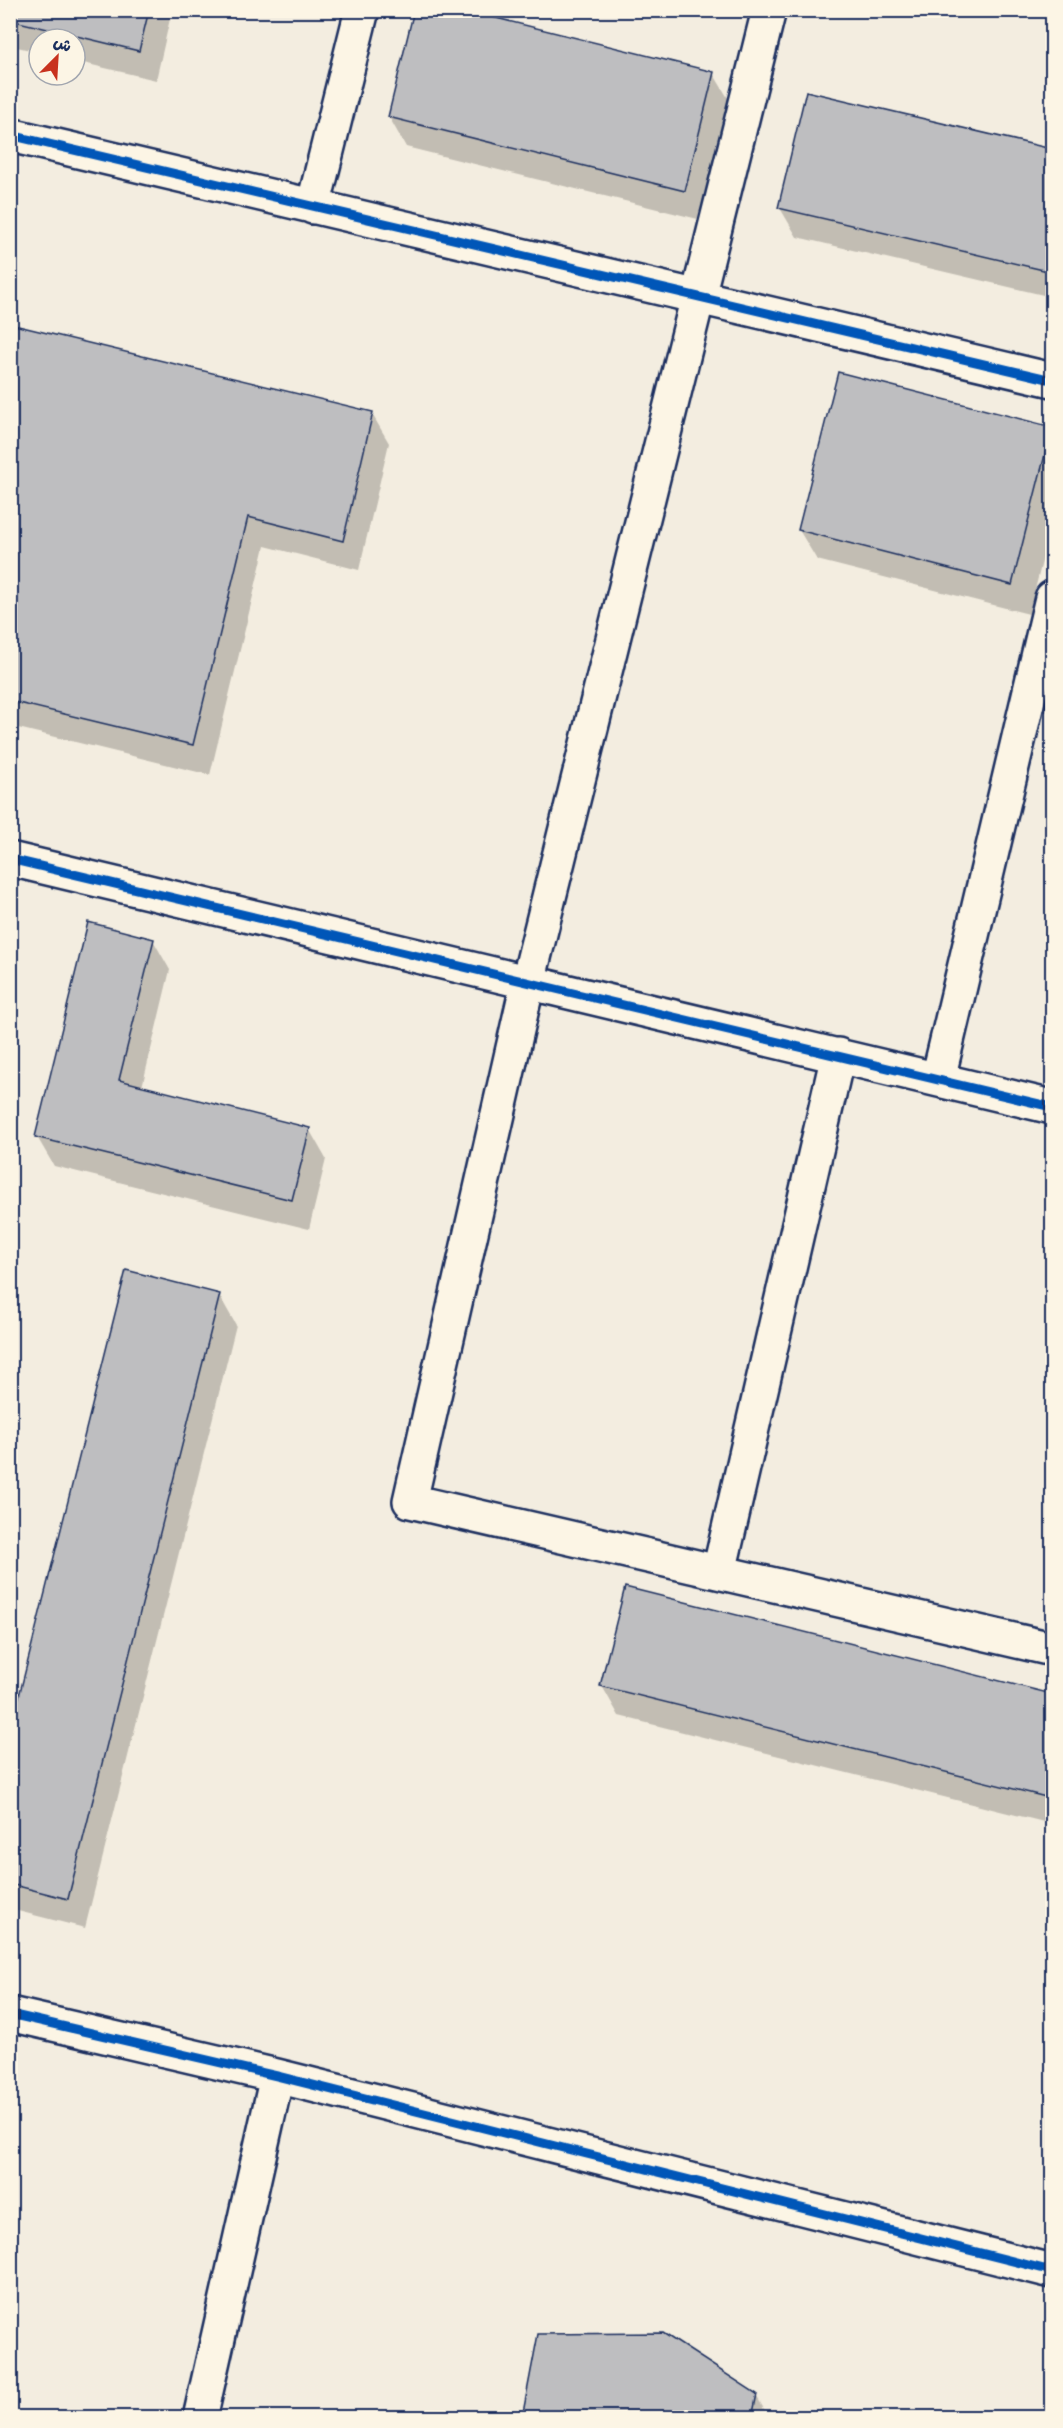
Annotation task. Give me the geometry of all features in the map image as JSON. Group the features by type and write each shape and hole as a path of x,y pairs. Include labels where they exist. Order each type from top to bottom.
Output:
{"street":[{"path":"313,207 362,10"},
{"path":"769,10 528,982 410,1501 1053,1649"},
{"path":"10,135 698,299 1053,380"},
{"path":"938,1079 1053,598"},
{"path":"10,860 1053,1107"},
{"path":"719,1572 838,1055"},
{"path":"10,2014 277,2076 1053,2271"},
{"path":"200,2418 277,2076"}],"building":[{"path":"10,10 149,10 139,51 87,39 87,27 39,27 10,20"},
{"path":"414,10 464,10 714,72 685,191 388,117"},
{"path":"806,91 1052,149 1052,272 778,208"},
{"path":"10,324 373,412 343,541 248,517 193,745 10,701"},
{"path":"838,372 1052,427 1012,585 798,530"},
{"path":"88,922 154,939 119,1080 310,1128 292,1200 35,1137"},
{"path":"126,1270 220,1294 68,1899 10,1884 10,1732"},
{"path":"625,1587 1052,1694 1050,1798 600,1686"},
{"path":"663,2333 757,2394 752,2418 522,2418 538,2334"}],"cycle path":[{"path":"10,135 1052,380"},
{"path":"10,859 1052,1107"},
{"path":"10,2014 277,2076 1052,2271"}]}
